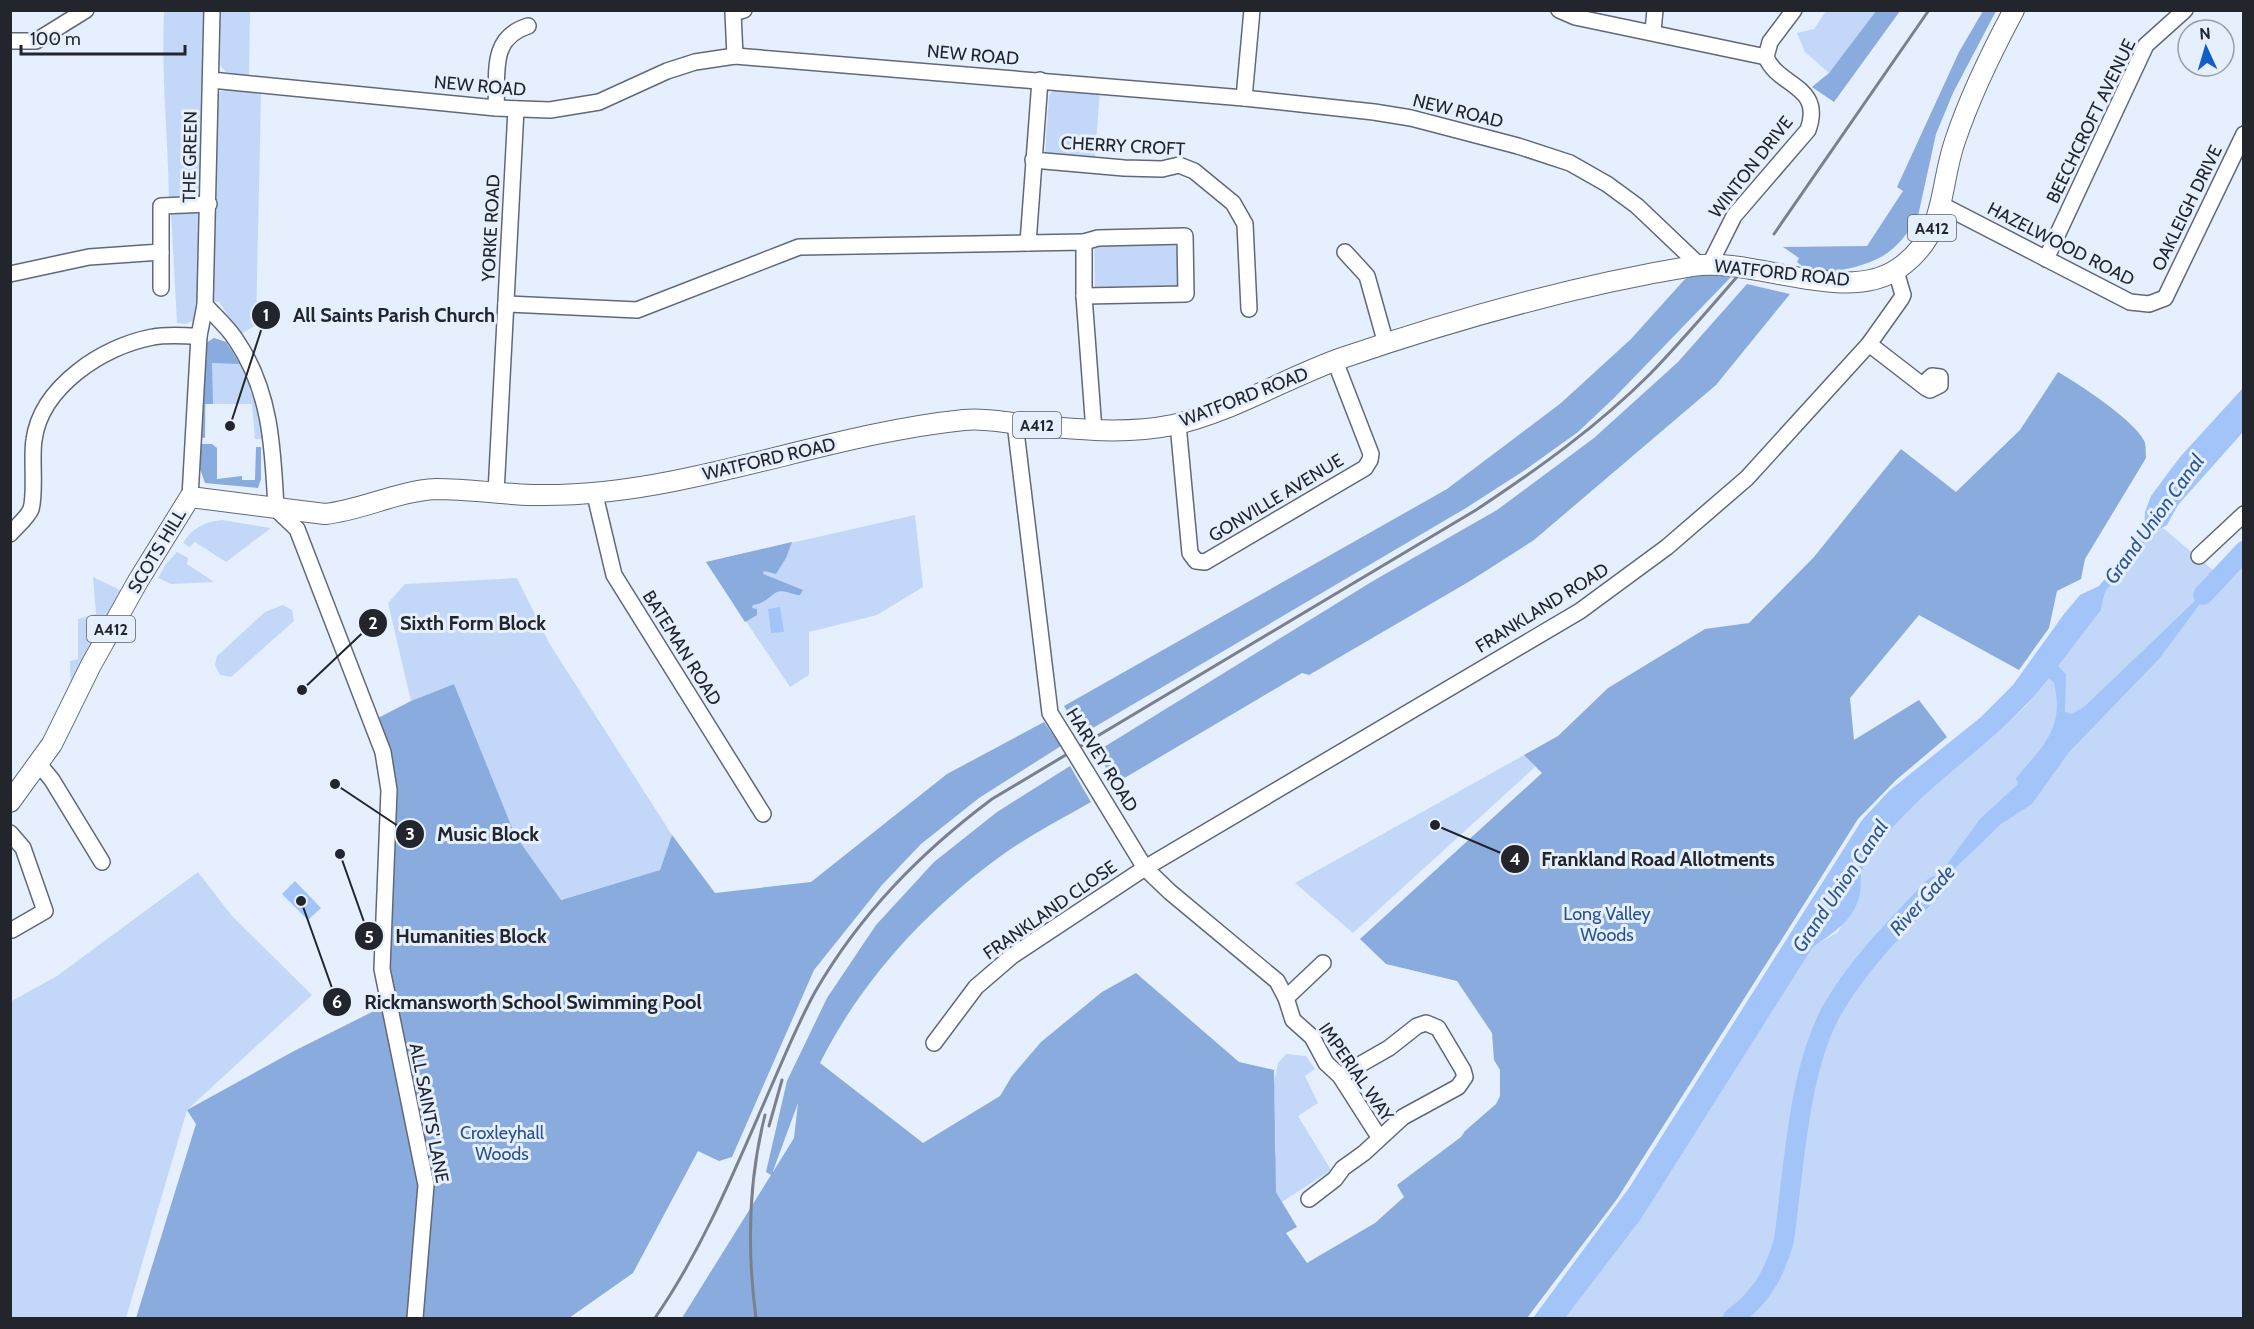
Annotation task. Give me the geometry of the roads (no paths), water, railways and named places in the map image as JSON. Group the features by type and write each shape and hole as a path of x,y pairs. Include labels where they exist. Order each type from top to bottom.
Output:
{"main road":[{"name":"A412","path":"1896,271 1929,237 1942,205 1953,145 1990,56 2014,10"},
{"name":"WATFORD ROAD","path":"190,497 325,514 347,510 393,495 436,489 535,495 672,482 795,452 952,422 979,420 1094,431 1119,431 1178,424 1236,404 1335,361 1386,344 1618,280 1704,265 1846,282 1896,271"},
{"name":"SCOTS HILL","path":"10,802 39,764 57,735 138,581 190,497"},
{"name":"SCOTS HILL","path":"10,784 39,764"}],"street":[{"path":"10,41 36,41 86,10"},
{"name":"THE GREEN","path":"190,497 199,336 205,305 212,10"},
{"path":"735,56 733,13 744,10"},
{"path":"1244,98 1252,10"},
{"path":"1559,10 1575,17 1653,31 1766,57 1770,42 1794,10"},
{"path":"1653,31 1655,10"},
{"name":"BEECHCROFT AVENUE","path":"2046,259 2146,45 2185,10"},
{"path":"496,108 499,51 504,39 518,29 528,26"},
{"name":"NEW ROAD","path":"211,80 496,108 550,110 585,106 608,99 680,66 735,56 1040,80 1374,112 1411,118 1546,154 1574,165 1629,200 1704,265"},
{"name":"WINTON DRIVE","path":"1704,265 1734,216 1808,130 1811,121 1812,112 1805,93 1774,69 1766,57"},
{"path":"1028,243 1040,80"},
{"name":"YORKE ROAD","path":"496,493 516,109"},
{"name":"OAKLEIGH DRIVE","path":"2165,298 2244,134"},
{"name":"CHERRY CROFT","path":"1033,160 1124,168 1162,169 1179,165 1194,171 1233,203 1245,224 1249,309"},
{"path":"160,288 161,206 209,204"},
{"name":"HAZELWOOD ROAD","path":"1942,205 2130,302 2149,304 2165,298"},
{"path":"506,304 637,310 799,247 1084,242 1098,238 1185,236 1186,294 1084,296"},
{"path":"1084,242 1084,296 1094,431"},
{"path":"10,274 89,257 161,252"},
{"path":"1345,252 1366,276 1386,344"},
{"name":"FRANKLAND ROAD","path":"1145,868 1599,597 1667,547 1747,478 1869,344 1903,295 1896,271"},
{"path":"205,305 235,338 260,387 272,435 276,509"},
{"path":"10,534 31,510 37,420 52,397 77,373 115,348 153,336 199,336"},
{"path":"1869,344 1922,385"},
{"name":"GONVILLE AVENUE","path":"1178,424 1190,553 1196,561 1205,562 1365,468 1371,454 1335,361"},
{"name":"HARVEY ROAD","path":"1015,423 1050,713 1145,868 1170,892 1277,981 1286,998"},
{"name":"BATEMAN ROAD","path":"594,491 614,575 763,814"},
{"name":"ALL SAINTS' LANE","path":"276,509 297,529 383,752 389,790 382,969 426,1185 415,1318"},
{"path":"2199,556 2244,514"},
{"path":"39,764 52,780 102,862"},
{"path":"10,833 23,849 45,911 12,930"},
{"name":"FRANKLAND CLOSE","path":"934,1043 976,987 1011,956 1145,868"},
{"path":"1286,998 1323,963"},
{"name":"IMPERIAL WAY","path":"1286,998 1293,1020 1312,1037 1326,1063 1340,1076 1378,1137"},
{"path":"1310,1199 1335,1179 1342,1168 1364,1153 1378,1137 1403,1117 1463,1082 1464,1074 1437,1028 1430,1023 1417,1026 1389,1048 1340,1076"}],"water":[{"name":"Grand Union Canal","path":"2243,388 2243,432 2178,505 2167,525 2150,535 2105,592 2101,610 2058,666 2066,674 2065,712 2072,714 2085,706 2220,577 2159,659 2069,752 2032,804 2001,824 1918,904 1980,819 2018,784 2016,778 2043,746 2054,724 2057,699 2054,683 2049,678 2004,726 1906,813 1865,863 1857,904 1847,920 1835,932 1812,948 1641,1219 1565,1318 1533,1318 1629,1188 1862,820 1889,791 1981,717 2013,685 2080,595 2099,586 2144,530 2145,512 2151,496 2180,457"},
{"path":"780,607 784,632 771,633 768,609"},
{"path":"295,881 321,908 308,920 282,894"}],"waterway":[{"name":"River Gade","path":"2203,595 2244,551"},
{"name":"River Gade","path":"1733,1318 1752,1302 1766,1284 1784,1240 1799,1119 1813,1057 1823,1030 1835,1005 1857,973 1935,886"}],"railway":[{"path":"1774,234 1929,10"},
{"path":"655,1318 704,1235 815,992 872,911 916,863 992,799 1476,510 1545,463 1610,411 1650,374 1736,278"},
{"path":"769,1126 782,1080"},
{"path":"756,1318 750,1242 752,1191 765,1115"}],"place":[{"name":"All Saints Parish Church","path":"230,426"},
{"name":"Sixth Form Block","path":"302,690"},
{"name":"Music Block","path":"335,784"},
{"name":"Frankland Road Allotments","path":"1435,825"},
{"name":"Humanities Block","path":"340,854"},
{"name":"Rickmansworth School Swimming Pool","path":"301,901"}],"park label":[{"name":"Long Valley Woods","path":"1607,924"},
{"name":"Croxleyhall Woods","path":"502,1143"}]}
